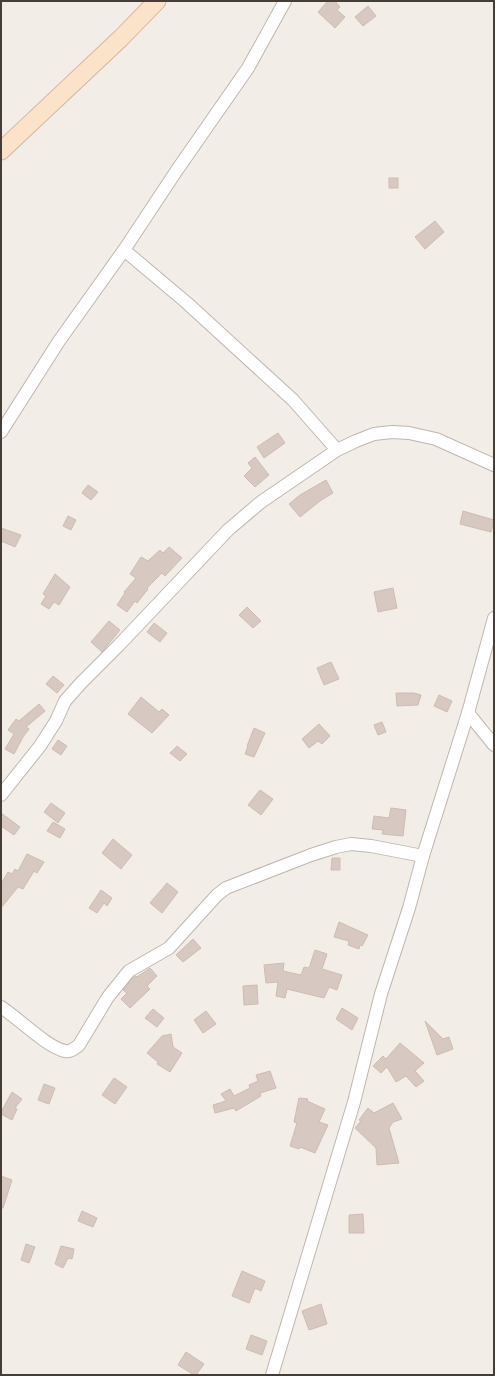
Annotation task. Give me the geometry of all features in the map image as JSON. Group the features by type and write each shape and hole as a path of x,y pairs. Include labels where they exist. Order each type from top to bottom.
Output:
{"main road":[{"path":"1,151 121,38 157,1"}],"street":[{"path":"1,432 59,342 124,250 177,170 248,68 285,1"},
{"path":"124,250 187,303 287,395 337,450"},
{"path":"1,795 40,746 56,721 65,701 228,530 261,502 337,450 374,434 392,432 409,433 436,439 494,465"},
{"path":"272,1375 354,1102 381,994 409,908 422,856 468,713 494,618"},
{"path":"468,713 494,745"},
{"path":"1,1006 52,1046 66,1051 72,1050 79,1045 108,997 129,971 169,948 226,888 312,855 351,844 371,846 422,856"}],"building":[{"path":"328,1 335,1 340,7 337,10 345,17 335,28 318,12"},
{"path":"368,6 376,16 363,26 355,17"},
{"path":"389,178 398,178 398,188 389,188"},
{"path":"435,221 444,232 425,249 415,237"},
{"path":"278,433 285,443 264,458 257,447"},
{"path":"255,457 269,475 255,487 244,476 252,468 248,463"},
{"path":"326,480 333,493 300,517 289,504 300,495"},
{"path":"88,485 98,492 91,500 82,493"},
{"path":"463,511 494,520 491,532 460,524"},
{"path":"68,516 76,520 71,530 63,526"},
{"path":"1,528 21,535 15,547 1,541"},
{"path":"169,547 182,558 165,576 162,573 147,588 148,589 137,603 135,601 127,612 117,605 125,593 124,592 136,578 130,574 141,557 148,561 160,550 163,553"},
{"path":"55,574 70,587 59,605 54,602 49,609 41,604 46,596 43,594"},
{"path":"393,588 397,608 378,612 374,592"},
{"path":"247,607 261,621 253,628 239,615"},
{"path":"109,621 120,630 102,652 91,642"},
{"path":"154,623 167,633 160,642 147,632"},
{"path":"331,662 339,679 324,685 317,668"},
{"path":"53,676 64,685 57,693 46,684"},
{"path":"396,693 414,693 421,695 418,705 397,706"},
{"path":"439,695 452,701 447,712 434,706"},
{"path":"141,697 159,712 162,709 169,715 152,733 128,714"},
{"path":"39,704 45,711 26,727 29,729 14,754 5,749 14,734 8,730 16,719 19,721"},
{"path":"382,722 386,732 378,735 374,725"},
{"path":"319,724 330,736 322,744 318,741 309,748 302,739"},
{"path":"254,728 265,733 254,757 245,754"},
{"path":"58,740 67,746 61,755 52,749"},
{"path":"177,746 187,754 180,761 170,753"},
{"path":"260,790 273,799 261,815 248,805"},
{"path":"51,803 65,813 58,823 44,812"},
{"path":"391,808 406,810 403,836 382,834 383,830 372,829 374,816 389,818"},
{"path":"1,813 20,827 14,835 1,826"},
{"path":"53,822 65,829 60,838 47,831"},
{"path":"113,839 132,855 121,869 102,853"},
{"path":"27,854 44,862 37,873 34,871 23,889 18,887 1,908 1,884 8,872 12,874 15,869 18,871"},
{"path":"332,858 340,858 340,870 331,870"},
{"path":"167,883 178,892 162,913 150,903"},
{"path":"101,890 112,898 107,906 104,903 97,913 89,908"},
{"path":"339,922 368,935 362,946 360,945 359,949 348,945 349,941 334,937"},
{"path":"193,939 201,948 183,962 176,955"},
{"path":"315,950 327,954 322,969 342,975 337,990 329,987 324,998 287,989 285,998 276,996 278,982 266,983 264,965 284,963 283,971 301,975 304,967 309,968"},
{"path":"150,968 157,976 147,986 150,989 130,1008 121,999 127,993 123,990 134,977 137,977"},
{"path":"257,985 258,1004 244,1005 243,986"},
{"path":"342,1008 358,1018 352,1030 336,1019"},
{"path":"153,1009 164,1018 157,1027 145,1018"},
{"path":"206,1011 216,1024 203,1033 194,1020"},
{"path":"425,1021 443,1039 449,1037 453,1049 437,1055"},
{"path":"171,1034 173,1047 182,1053 170,1072 157,1064 158,1062 147,1053 162,1036"},
{"path":"400,1043 424,1063 415,1071 424,1081 416,1087 406,1076 396,1082 387,1067 381,1073 373,1066 383,1056 386,1059"},
{"path":"270,1071 276,1088 260,1093 261,1096 236,1111 234,1108 215,1113 213,1105 226,1101 221,1094 230,1089 234,1096 250,1088 249,1085 258,1081 256,1075"},
{"path":"114,1078 127,1087 115,1104 102,1095"},
{"path":"44,1084 55,1088 49,1104 38,1100"},
{"path":"12,1092 22,1099 15,1108 17,1109 12,1120 1,1114 1,1112"},
{"path":"299,1098 308,1099 307,1101 325,1109 319,1122 328,1125 315,1153 300,1147 299,1149 290,1146 297,1123 294,1122"},
{"path":"393,1103 402,1119 393,1122 389,1128 399,1163 377,1165 376,1148 355,1128 361,1121 359,1120 368,1108 374,1113"},
{"path":"1,1176 12,1180 3,1208 1,1208"},
{"path":"82,1211 97,1218 93,1227 78,1221"},
{"path":"363,1214 364,1233 349,1233 349,1215"},
{"path":"26,1244 35,1247 29,1263 21,1260"},
{"path":"61,1246 74,1249 72,1259 68,1258 63,1268 55,1264"},
{"path":"242,1271 265,1281 261,1291 255,1288 249,1303 232,1296"},
{"path":"321,1304 327,1324 309,1330 302,1311"},
{"path":"251,1335 267,1341 262,1355 246,1349"},
{"path":"186,1352 204,1364 196,1375 178,1365"}]}
